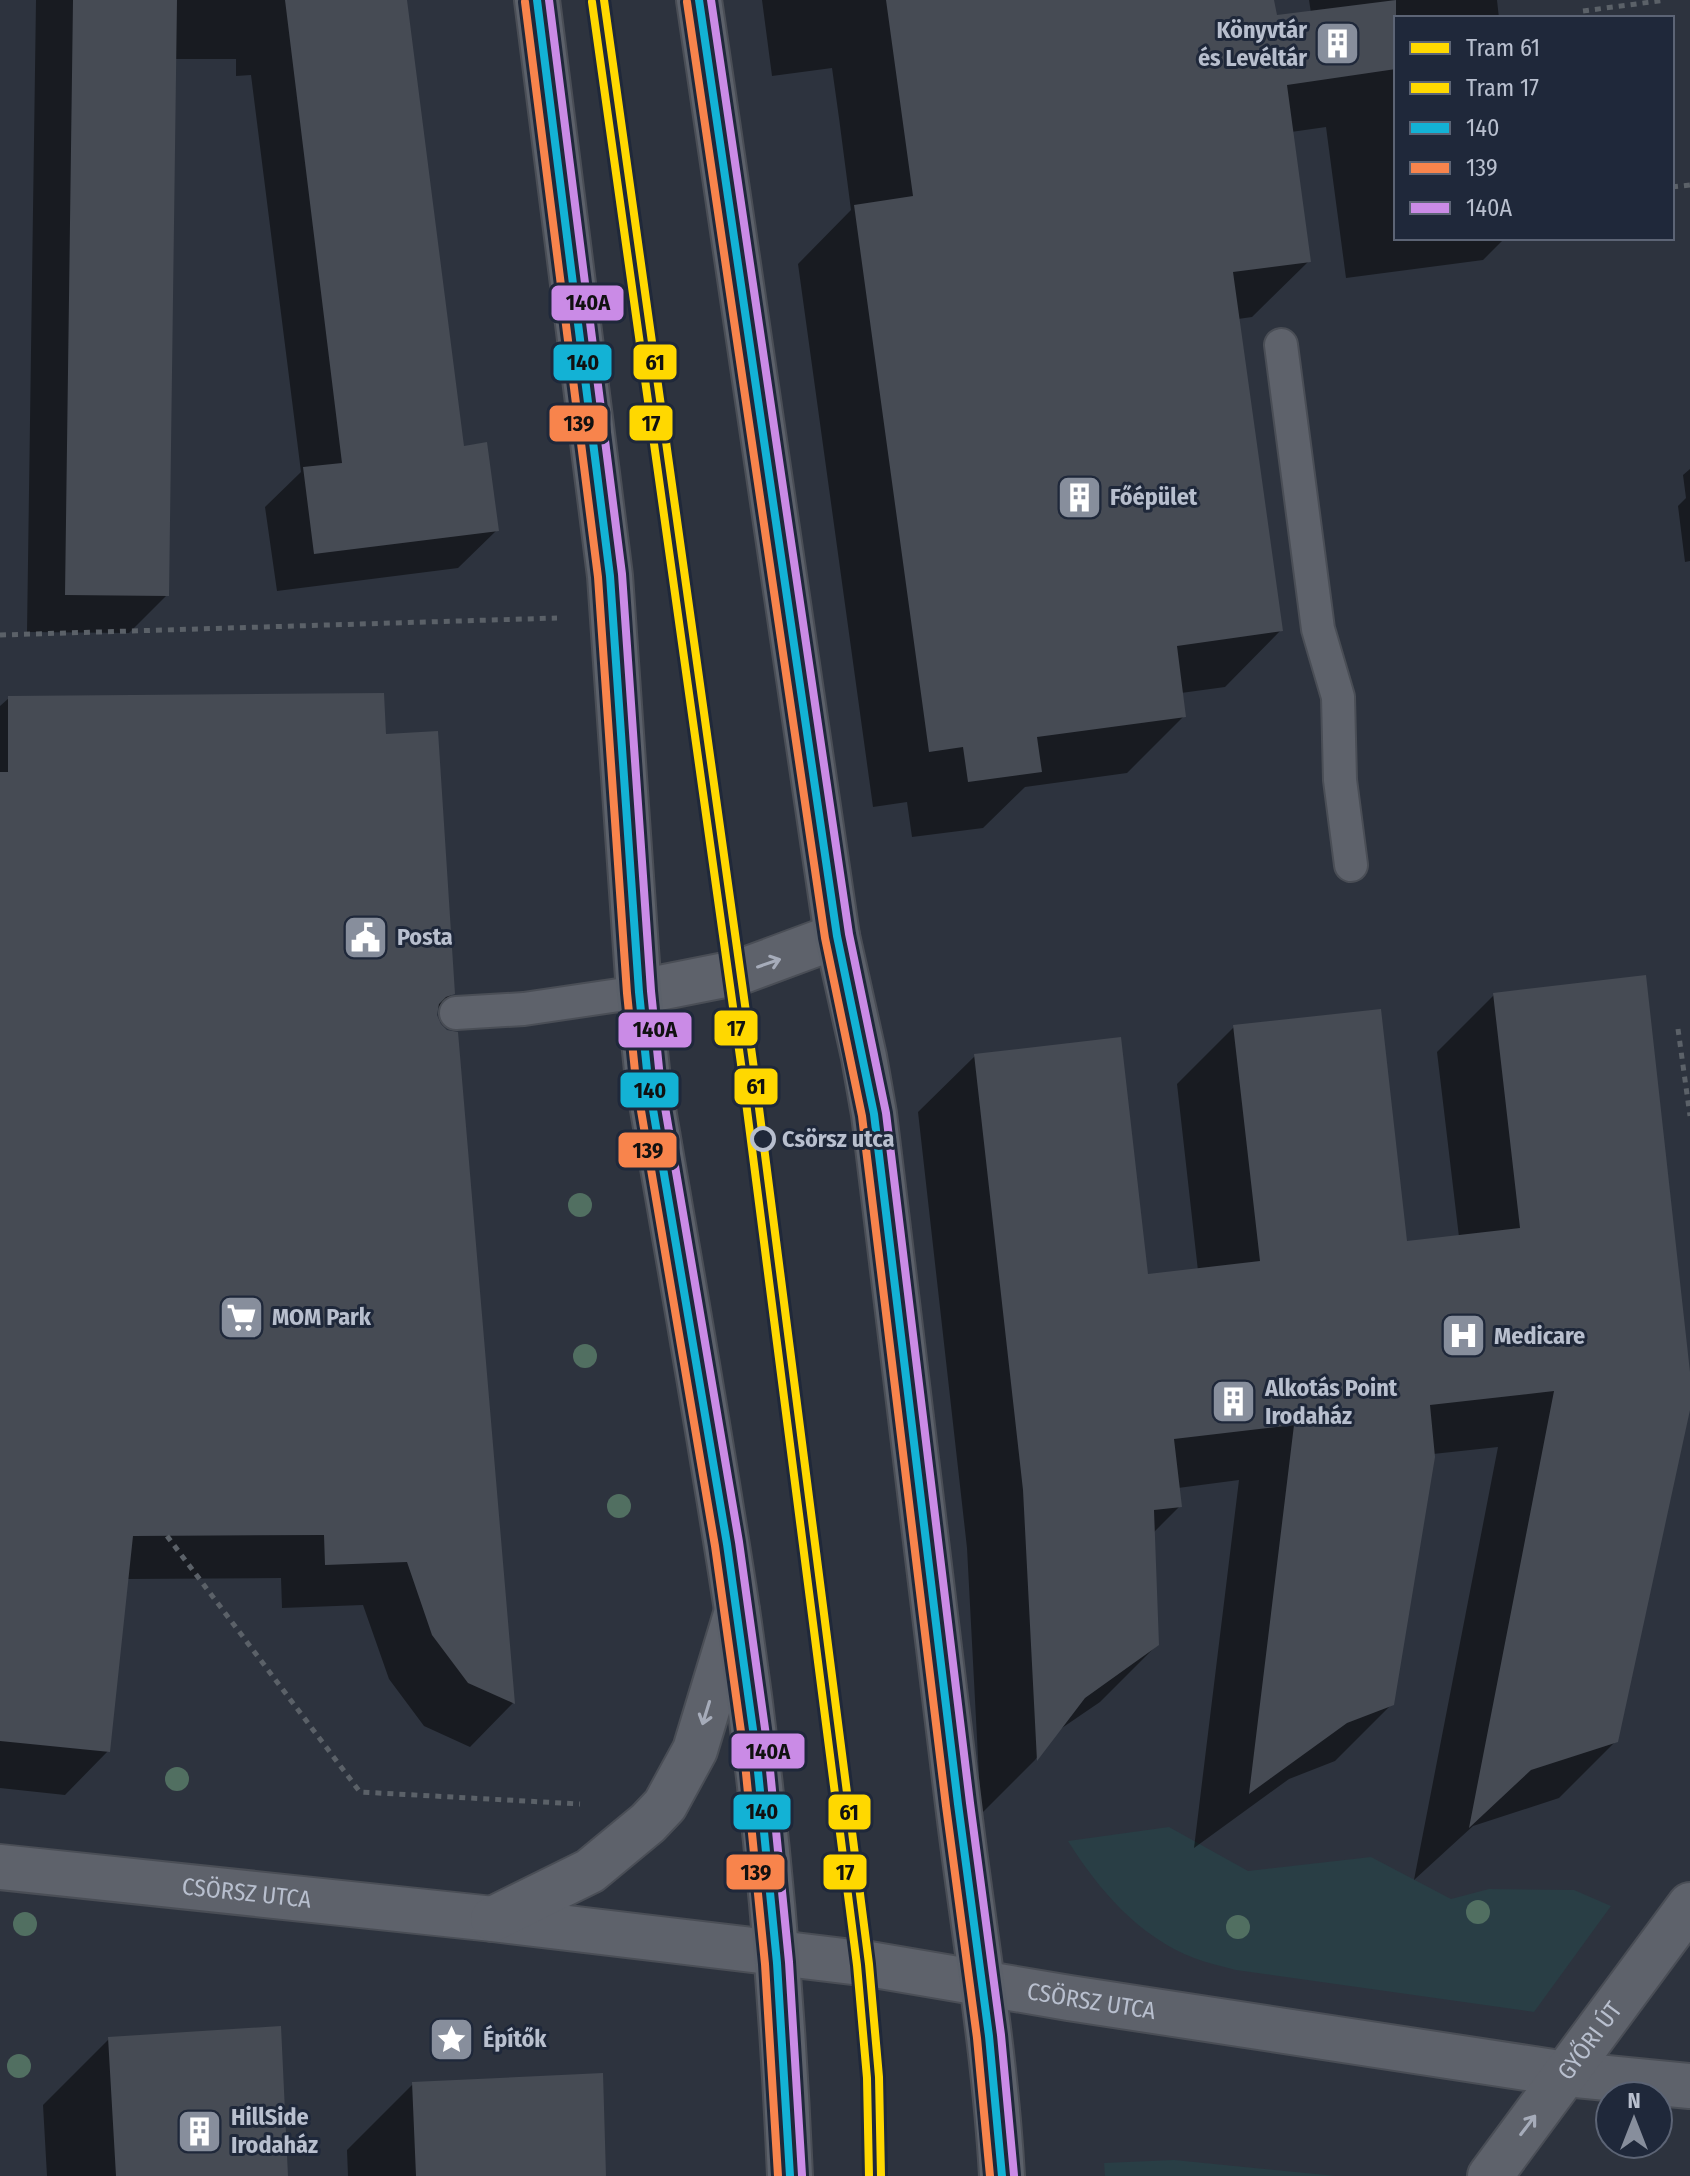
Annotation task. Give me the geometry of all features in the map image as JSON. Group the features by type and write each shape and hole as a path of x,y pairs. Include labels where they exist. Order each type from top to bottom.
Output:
{"main road":[{"path":"537,0 614,616 639,992 648,1080 737,1611 764,1822 777,1952 790,2176"},
{"path":"699,0 837,936 874,1114 956,1790 984,1984 1002,2176"}],"street":[{"path":"639,992 740,972 837,936"},
{"path":"493,1919 590,1871 665,1805 695,1750 737,1611"},
{"name":"CSÖRSZ UTCA","path":"0,1867 777,1952 904,1969 1566,2074 1690,2086"},
{"name":"GYŐRI ÚT","path":"1490,2176 1690,1905"}],"lane":[{"path":"1281,345 1318,629 1338,697 1340,780 1351,865"},
{"path":"456,1013 524,1009 639,992"}],"path":[{"path":"1583,11 1666,0"},
{"path":"0,635 614,616"},
{"path":"1678,1029 1690,1116"},
{"path":"167,1536 360,1792 594,1805"}],"shaded area":[{"path":"1169,1827 1248,1871 1371,1857 1451,1899 1489,1889 1574,1890 1611,1906 1534,2012 1236,1970 1199,1960 1155,1938 1107,1894 1068,1841"},
{"path":"1174,2160 1336,2176 1105,2176 1104,2163"}],"building":[{"path":"73,0 177,0 169,596 65,595"},
{"path":"285,0 407,0 464,446 487,442 499,531 314,554 303,467 342,463"},
{"name":"Főépület","path":"886,0 1274,0 1277,15 1396,0 1394,69 1287,85 1311,262 1233,272 1283,631 1177,646 1186,717 1037,737 1042,772 968,782 963,747 929,752 854,205 913,196"},
{"name":"MOM Park","path":"384,693 386,734 438,731 455,994 439,1004 437,1015 447,1030 458,1032 515,1704 468,1683 432,1635 407,1562 325,1565 324,1535 133,1536 110,1752 0,1741 0,772 8,772 8,696"},
{"name":"Alkotás Point Irodaház","path":"1646,975 1690,1372 1690,1410 1618,1742 1531,1770 1469,1828 1554,1391 1430,1405 1435,1457 1394,1705 1347,1723 1249,1794 1294,1425 1174,1439 1182,1507 1154,1510 1159,1645 1085,1698 1037,1761 1023,1490 974,1054 1121,1037 1148,1274 1260,1261 1233,1025 1381,1009 1407,1241 1520,1228 1493,993"},
{"name":"HillSide Irodaház","path":"281,2026 288,2176 116,2176 108,2037"},
{"path":"603,2073 606,2176 416,2176 412,2082"}],"tram line":[{"name":"61","path":"604,0 754,1069 869,1964 879,2077 881,2176"},
{"name":"17","path":"592,2 742,1071 857,1965 867,2078 869,2176"}],"transit line":[{"name":"140","path":"537,0 610,576 648,1080 727,1544 756,1751 777,1963 790,2176"},
{"name":"140A","path":"549,0 622,574 651,991 660,1078 739,1542 768,1750 789,1962 802,2175"},
{"name":"140","path":"699,0 837,936 874,1114 989,2036 1002,2176"},
{"name":"140A","path":"711,0 849,934 886,1113 1001,2035 1014,2175"},
{"name":"139","path":"525,2 598,577 636,1081 715,1546 744,1753 765,1964 778,2176"},
{"name":"139","path":"687,2 825,938 862,1116 977,2038 990,2176"}],"place":[{"name":"Könyvtár és Levéltár","path":"1338,44"},
{"name":"Főépület","path":"1079,497"},
{"name":"Posta","path":"366,937"},
{"name":"Csörsz utca","path":"763,1139"},
{"name":"MOM Park","path":"241,1317"},
{"name":"Medicare","path":"1463,1336"},
{"name":"Alkotás Point Irodaház","path":"1234,1402"},
{"name":"Építők","path":"452,2039"},
{"name":"HillSide Irodaház","path":"200,2131"}]}
